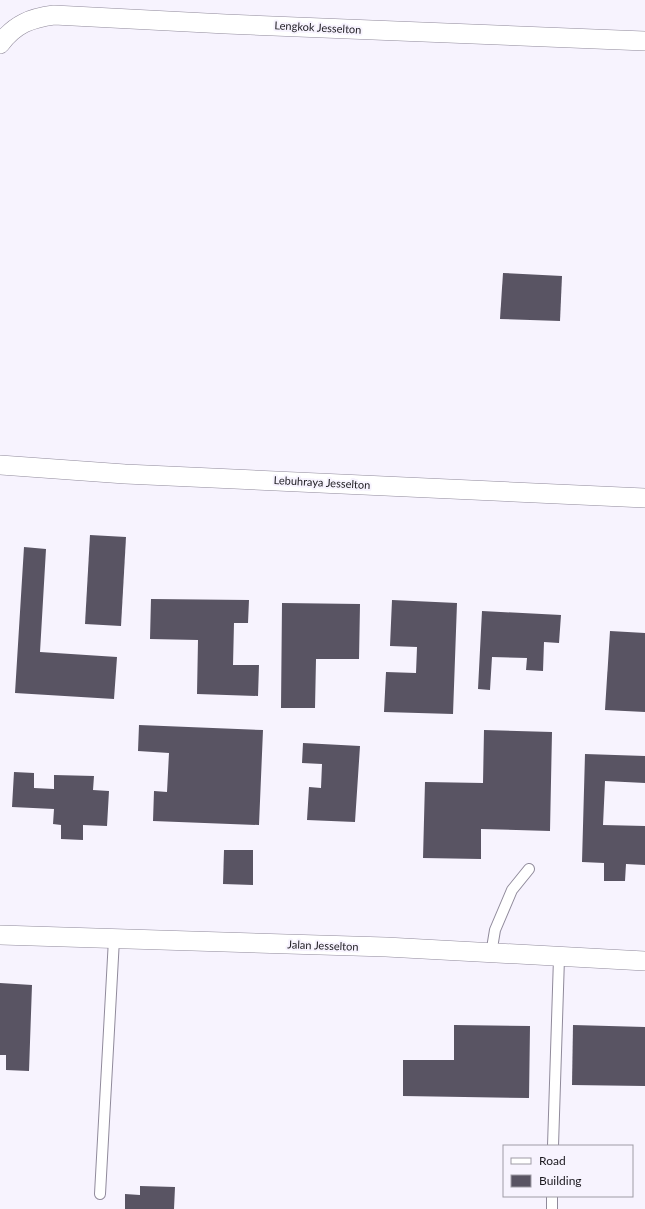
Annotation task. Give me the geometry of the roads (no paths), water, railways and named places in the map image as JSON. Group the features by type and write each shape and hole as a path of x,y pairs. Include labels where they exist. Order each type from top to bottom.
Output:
{"street":[{"name":"Lengkok Jesselton","path":"0,44 8,34 21,24 38,17 54,14 226,24 645,41"},
{"name":"Lebuhraya Jesselton","path":"0,465 149,475 645,498"},
{"name":"Jalan Jesselton","path":"0,935 386,947 559,958 645,961"}],"lane":[{"path":"491,954 495,930 512,890 529,869"},
{"path":"100,1194 114,939"},
{"path":"553,1145 559,958"},
{"path":"552,1197 552,1209"}]}
